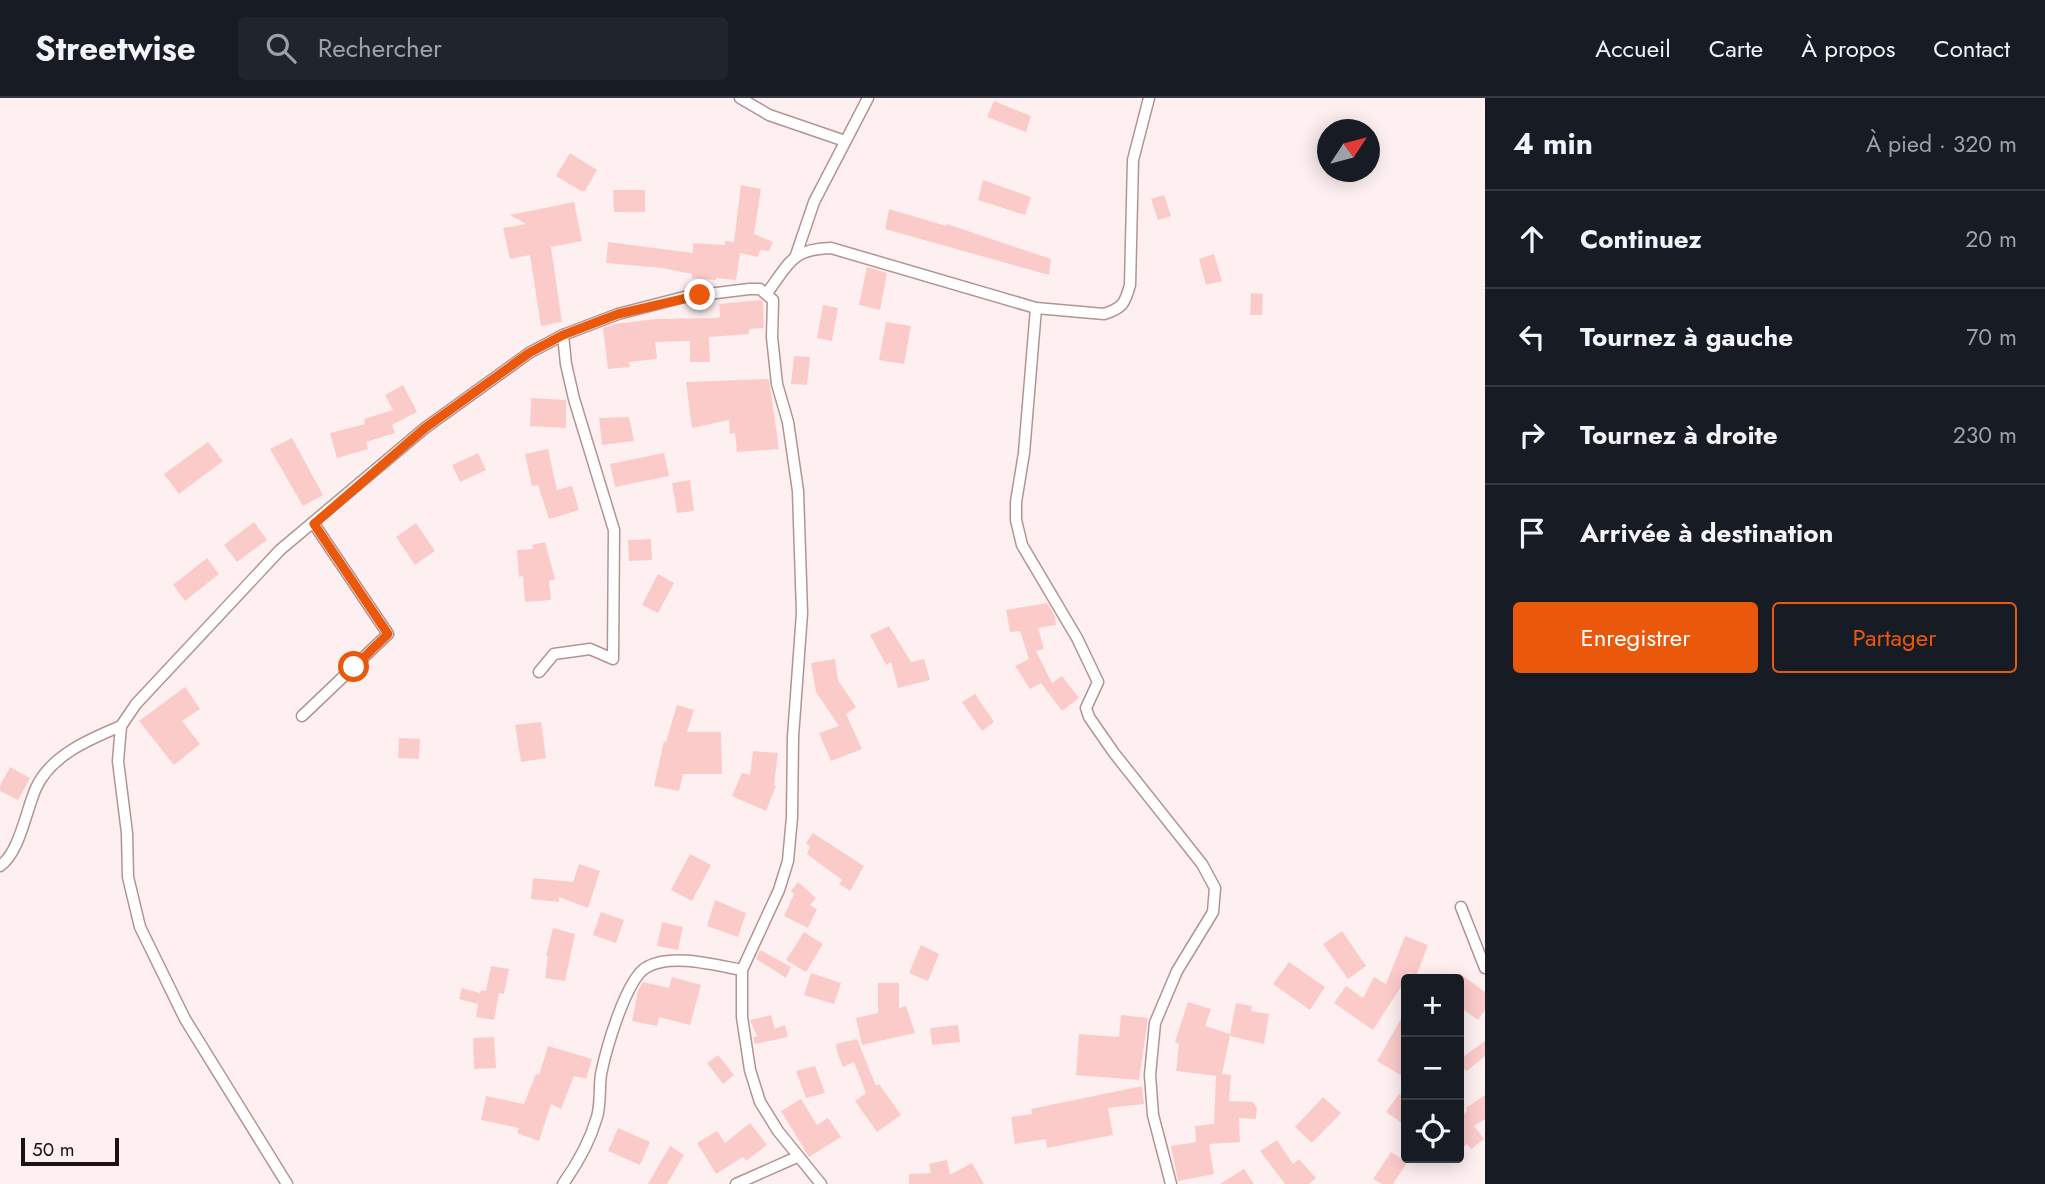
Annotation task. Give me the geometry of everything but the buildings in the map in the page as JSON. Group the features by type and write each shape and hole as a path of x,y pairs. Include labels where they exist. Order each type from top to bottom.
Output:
{"street":[{"path":"740,98 769,115 845,141"},
{"path":"767,293 796,255 814,202 868,98"},
{"path":"796,255 808,250 831,248 1036,308 1104,314 1114,310 1125,303 1130,285 1133,160 1149,98"},
{"path":"287,1184 184,1019 140,927 128,877 127,833 118,761 121,726 135,704 280,550 425,428 529,353 563,335 618,314 684,297 748,289 760,289 773,300 772,337 776,384 788,422 798,491 802,613 788,861 779,890 742,970 742,1017 750,1070 760,1102 797,1157 821,1184"},
{"path":"1036,308 1024,453 1016,502 1016,520 1022,545 1077,638 1098,682 1086,708 1089,717 1114,753 1202,864 1215,888 1213,912 1177,971 1155,1023 1150,1075 1153,1115 1171,1184"},
{"path":"539,672 554,654 590,649 612,659 614,530 574,399 563,335"},
{"path":"302,716 388,634 314,524"},
{"path":"0,866 6,861 17,839 42,777 75,748 121,726"},
{"path":"1461,907 1485,968"},
{"path":"563,1184 579,1163 598,1115 601,1074 614,1026 629,988 644,968 660,962 697,961 742,970"},
{"path":"736,1184 797,1157"}],"route":[{"path":"354,667 388,634 314,524 425,428 529,353 563,335 618,314 700,295"}]}
